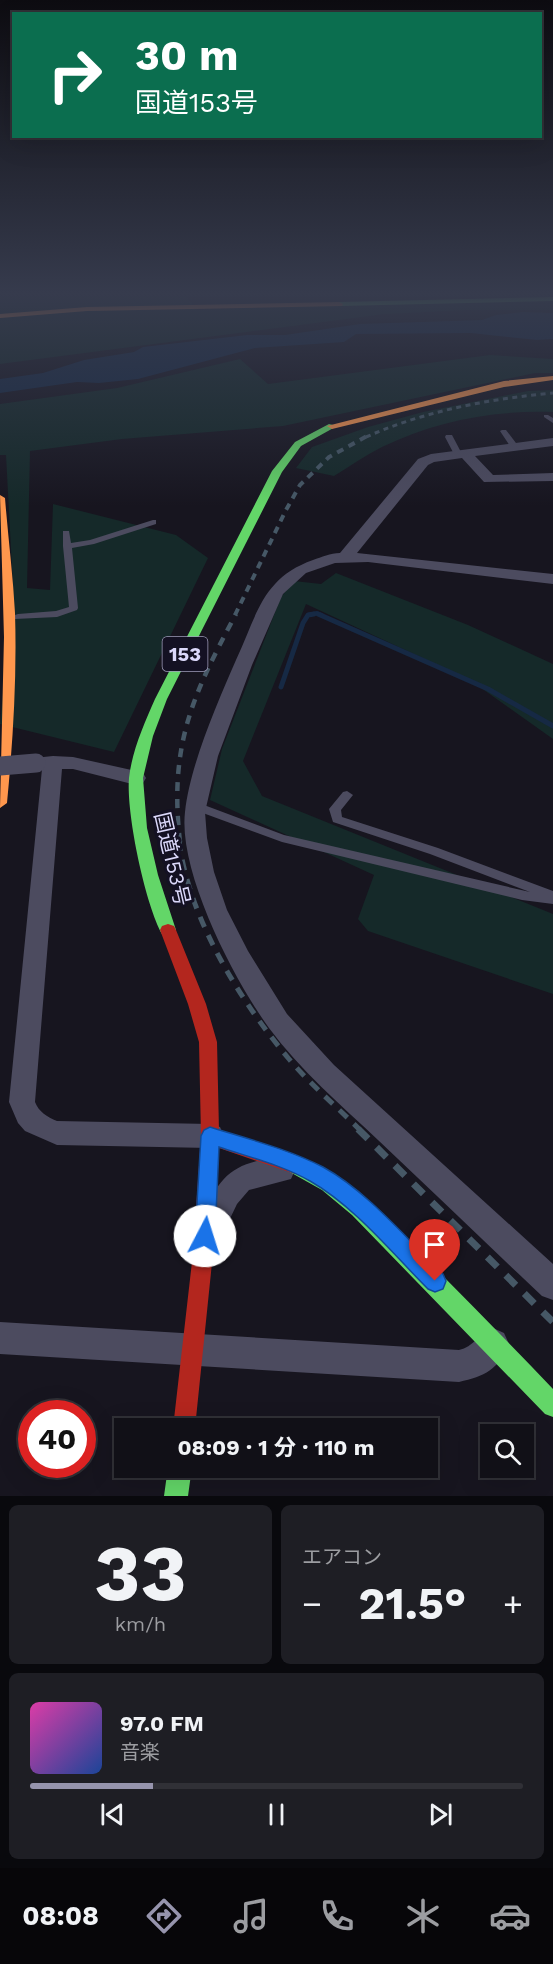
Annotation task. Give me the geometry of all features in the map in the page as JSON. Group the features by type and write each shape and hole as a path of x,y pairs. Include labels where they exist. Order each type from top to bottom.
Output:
{"main road":[{"name":"国道153号","path":"185,1418 203,1253 210,1136 208,1042 197,1004 178,958 150,875 140,828 136,778 146,736 162,699 264,494 278,468 294,449 318,433 352,421 514,382 553,378"},
{"path":"0,498 8,586 9,663 6,753 0,802"},
{"path":"0,522 1,514"},
{"path":"210,1136 284,1160 316,1174 347,1195 495,1342 553,1406"},
{"path":"177,1496 179,1478"}],"street":[{"path":"346,556 423,462 431,458 553,442"},
{"path":"461,454 489,478 553,477"},
{"path":"553,579 465,567 346,556 300,570 275,592 243,665 208,756 196,806 196,838 203,872 216,910 238,956 278,1021 325,1073 553,1285"},
{"path":"44,763 22,1102 26,1115 37,1127 57,1133 210,1136"},
{"path":"0,766 73,763 136,778"},
{"path":"203,1253 223,1202 241,1178 256,1172 282,1170 316,1174"},
{"path":"0,1338 459,1366 477,1362 495,1342"}],"lane":[{"path":"546,416 553,421"},
{"path":"504,430 515,447"},
{"path":"449,437 461,454"},
{"path":"67,546 91,542 153,522"},
{"path":"18,617 57,614 74,608 66,533"},
{"path":"347,795 335,810 337,819 434,851 553,897"},
{"path":"196,806 282,838 522,896 553,897"}],"green space":[{"path":"211,366 248,366 268,384 407,366 553,366 553,373 535,373 283,426 122,439 30,451 27,588 50,590 53,504 176,535 208,558 114,752 0,724 13,587 6,455 0,455 0,404 117,388"},
{"path":"553,390 553,412 487,415 423,430 382,447 334,476 296,468 312,447 368,427 423,412 528,391"},
{"path":"336,573 468,625 553,664 553,739 470,680 306,604 243,761 262,796 553,914 553,994 368,931 358,919 374,875 210,800 222,749 281,597 294,581 321,584"}],"water":[{"path":"66,366 188,366 138,379 99,383 77,382 0,393 0,379 43,373"}],"waterway":[{"path":"308,615 317,613 322,615"},
{"path":"308,615 314,614"},
{"path":"318,614 488,689 553,726"},
{"path":"281,687 303,623 308,615"}],"railway":[{"path":"366,437 411,420 457,407 553,393"},
{"path":"235,615 300,485 329,457 369,435"},
{"path":"180,842 177,808 178,777 187,723 207,671 236,614"},
{"path":"179,840 184,869 193,899 219,957 235,985 289,1059 360,1130"},
{"path":"358,1129 553,1322"}],"traffic: fast":[{"path":"168,930 150,875 140,828 136,778 146,736 161,699 277,471 298,444 332,426"},
{"path":"295,1165 329,1184 360,1208 553,1406"},
{"path":"176,1496 178,1478"}],"traffic: slow":[{"path":"332,426 504,384 553,378"},
{"path":"0,498 9,637 8,708 0,803"}],"traffic: jam":[{"path":"168,930 197,1004 208,1042 210,1136 295,1165"},
{"path":"185,1418 203,1253 210,1136"}],"route":[{"path":"205,1236 210,1136 284,1160 316,1174 347,1195 435,1281"}]}
